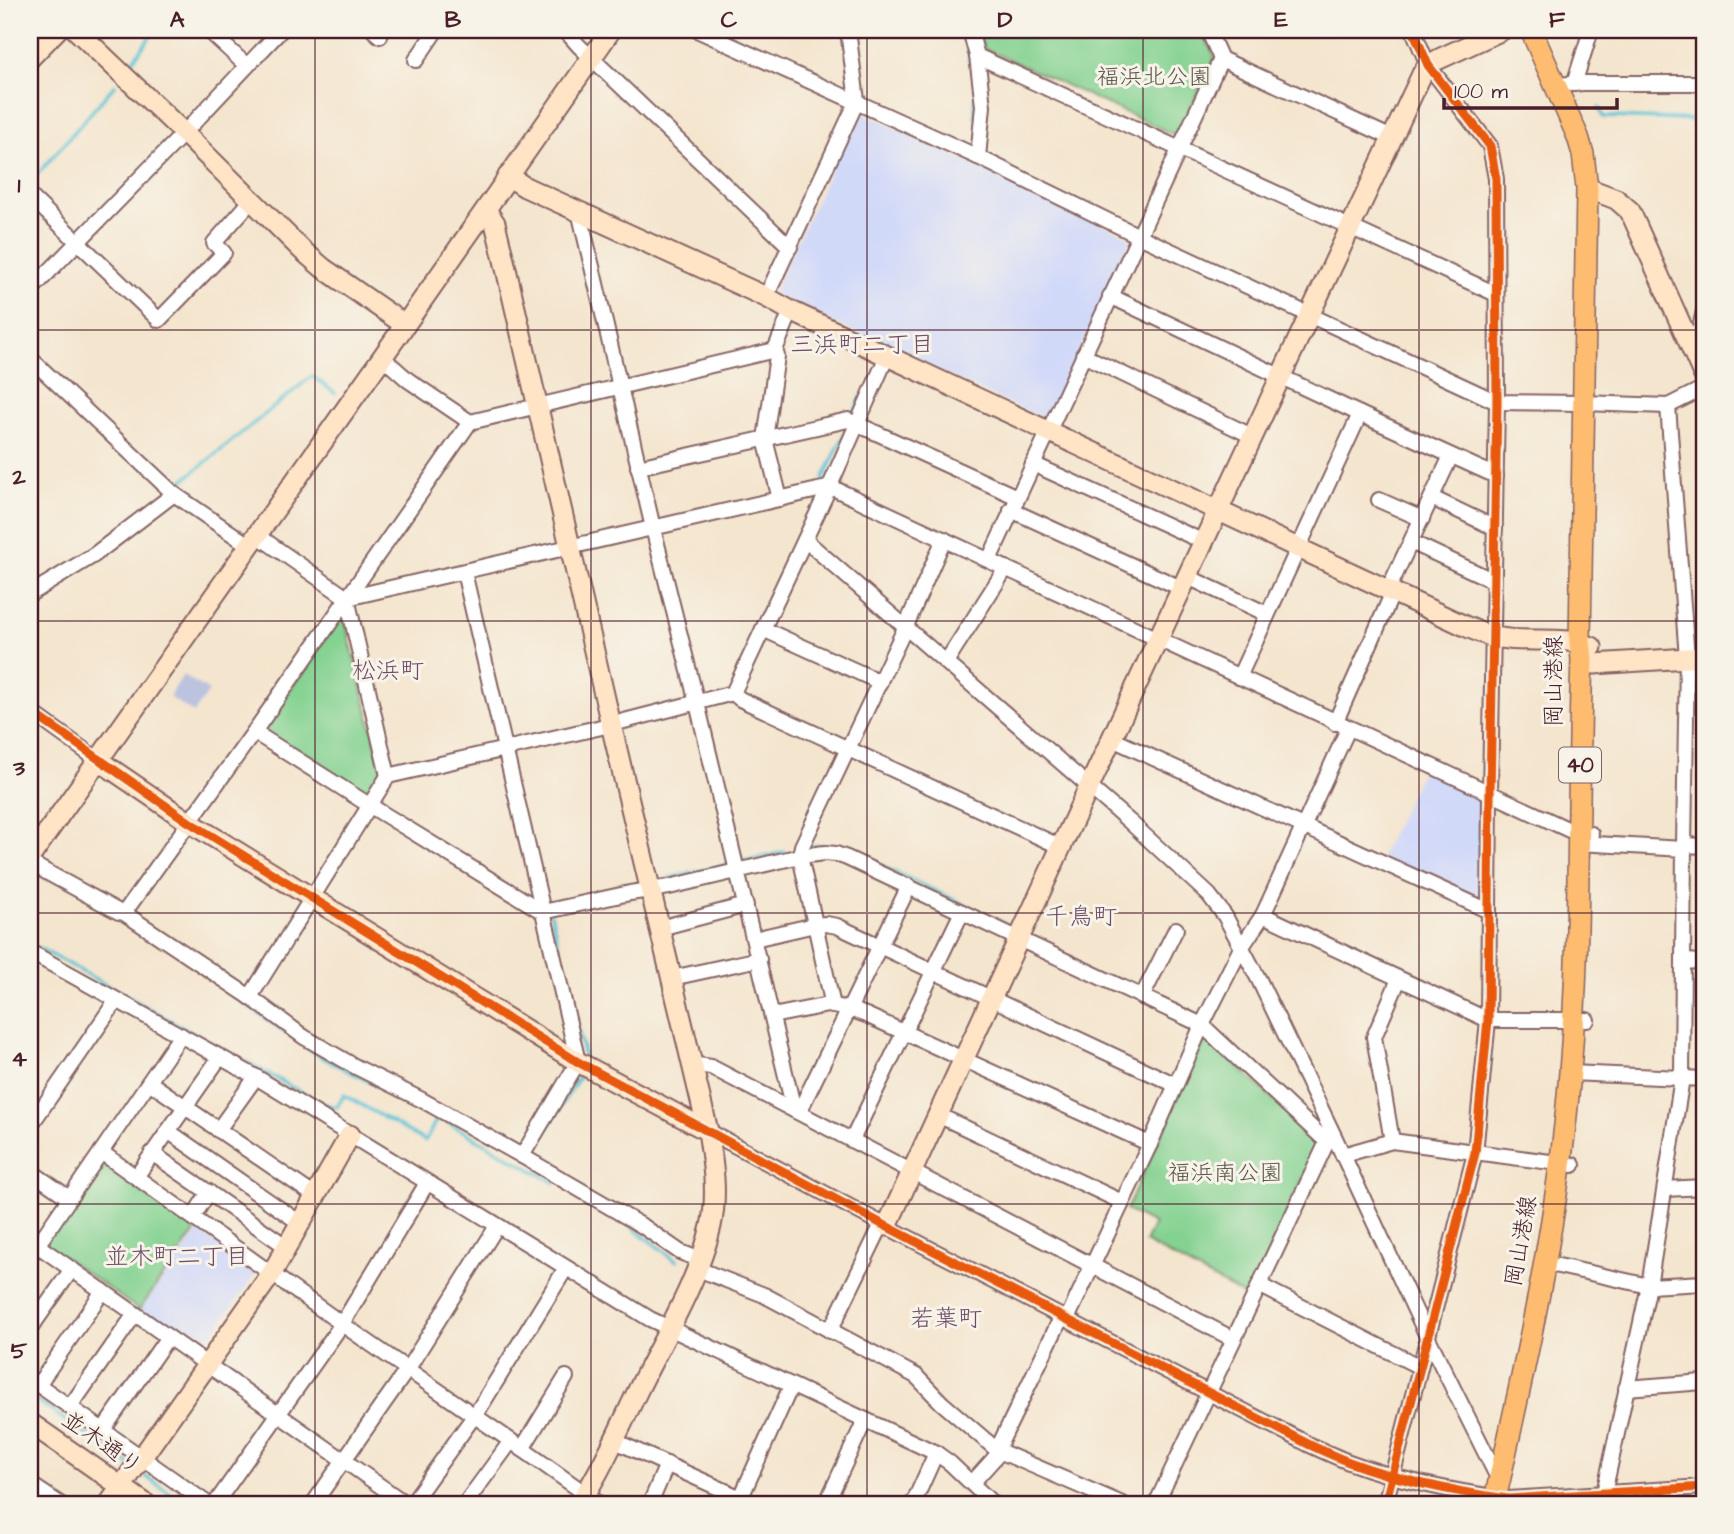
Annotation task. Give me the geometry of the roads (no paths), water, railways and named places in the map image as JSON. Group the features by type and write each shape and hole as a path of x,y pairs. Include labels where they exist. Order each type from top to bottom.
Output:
{"main road":[{"name":"岡山港線","path":"1531,30 1566,84"},
{"name":"岡山港線","path":"1501,1497 1552,1264 1567,1164 1580,1020 1577,943 1585,839 1593,190 1566,84 1545,30"}],"street":[{"path":"30,58 57,30"},
{"path":"76,30 302,250 323,268 405,325"},
{"path":"208,30 247,66"},
{"path":"30,291 281,30"},
{"path":"416,60 436,30"},
{"path":"565,30 790,247"},
{"path":"30,858 611,30"},
{"path":"697,30 978,155 1497,402 1668,406 1704,388"},
{"path":"766,298 857,101 848,30"},
{"path":"970,30 977,56 982,106 978,155"},
{"path":"1208,30 1225,60 1392,138"},
{"path":"1385,1504 1475,1153 1488,1020 1497,402 1496,179 1490,146 1429,65 1413,30"},
{"path":"830,1331 912,1171 1422,74 1429,65 1502,30"},
{"path":"1591,30 1566,84 1704,83"},
{"path":"977,56 1496,294"},
{"path":"989,560 1110,296 1225,60"},
{"path":"508,176 525,187 1493,637 1587,653 1696,657"},
{"path":"1593,190 1622,203 1630,211 1704,376"},
{"path":"30,196 159,320 224,253 214,243 252,200"},
{"path":"101,1152 517,1445 588,1501 613,1440 699,1265 711,1225 714,1167 708,1131 495,223 486,209"},
{"path":"579,211 638,467 700,702 796,1111"},
{"path":"1110,296 1496,476"},
{"path":"780,499 765,439 775,350 792,311"},
{"path":"1694,354 1704,311"},
{"path":"124,913 470,422 775,350"},
{"path":"1083,355 1254,437"},
{"path":"250,997 388,776 733,693 805,540 823,489 853,421 887,356"},
{"path":"382,357 408,380 470,422"},
{"path":"30,358 174,494 347,598 823,489 835,489 1585,839 1684,847 1704,846"},
{"path":"1595,1497 1626,1388 1649,1286 1682,1078 1684,847 1696,657 1668,406"},
{"path":"1238,677 1360,414"},
{"path":"638,467 853,421 1014,503 1185,583 1267,614"},
{"path":"976,1493 1092,1265 1150,1144 1202,1025 1241,948 1263,915 1304,827 1391,591 1451,456"},
{"path":"1032,464 1204,542"},
{"path":"30,594 94,555 174,494"},
{"path":"1432,498 1495,528"},
{"path":"1379,500 1422,519"},
{"path":"834,1006 800,856 802,846 944,539"},
{"path":"805,540 1209,895 1225,916 1259,980 1331,1140"},
{"path":"1411,542 1494,581"},
{"path":"946,662 1006,568"},
{"path":"464,572 578,1062 522,1156"},
{"path":"347,598 388,776"},
{"path":"763,629 880,682"},
{"path":"733,693 740,699 1061,847"},
{"path":"30,711 189,822 578,1062 884,1225 1310,1445 1348,1462 1392,1476 1483,1496 1595,1497 1704,1487"},
{"path":"254,732 543,912 738,872 800,856 836,854 1019,939 1144,992 1202,1025 1331,1140 1343,1155 1501,1497"},
{"path":"1112,739 1489,911"},
{"path":"30,863 124,913 314,1043 522,1156 644,1227 699,1265 764,1295 915,1376 942,1403 999,1451 1122,1504"},
{"path":"796,1111 909,886"},
{"path":"660,928 746,905"},
{"path":"852,1140 962,912"},
{"path":"1263,915 1488,1020 1580,1020"},
{"path":"754,939 815,925 837,926 1176,1085"},
{"path":"1144,992 1176,929"},
{"path":"30,952 256,1077 650,1319 936,1453 950,1463 976,1493 993,1504"},
{"path":"672,978 759,959"},
{"path":"1683,961 1704,962"},
{"path":"1392,1141 1374,1037 1399,979"},
{"path":"30,1126 116,1001"},
{"path":"772,1016 828,1005 849,1009 1150,1144"},
{"path":"181,1035 34,1250 72,1269 406,1504"},
{"path":"136,1177 220,1057"},
{"path":"691,1064 711,1067 1233,1339"},
{"path":"1577,1074 1704,1079"},
{"path":"218,1130 256,1077"},
{"path":"149,1082 315,1196"},
{"path":"938,1115 1122,1202"},
{"path":"168,1131 300,1223"},
{"path":"109,1504 272,1273 350,1135"},
{"path":"1156,1504 1331,1140"},
{"path":"1343,1155 1392,1141 1567,1164"},
{"path":"152,1153 287,1247"},
{"path":"30,1171 69,1198"},
{"path":"215,1504 342,1324 427,1184"},
{"path":"1665,1189 1704,1187"},
{"path":"193,1217 209,1192"},
{"path":"313,1504 407,1370 497,1226"},
{"path":"1552,1264 1649,1286 1704,1283"},
{"path":"411,1504 475,1415 566,1268"},
{"path":"30,1329 72,1269"},
{"path":"1259,1285 1420,1367"},
{"path":"103,1291 34,1382 103,1430 132,1471 208,1504"},
{"path":"70,1407 135,1314"},
{"path":"103,1430 168,1337"},
{"path":"465,1504 517,1445 566,1377"},
{"path":"1626,1388 1704,1382"},
{"path":"613,1440 744,1502 791,1386"},
{"path":"826,1504 865,1420"},
{"name":"並木通り","path":"30,1423 132,1471 146,1504"},
{"path":"914,1504 936,1453"},
{"path":"650,1504 667,1465"},
{"path":"30,1483 60,1504"}],"waterway":[{"path":"129,66 155,30"},
{"path":"967,45 972,72"},
{"path":"30,183 115,85"},
{"path":"975,97 975,117"},
{"path":"1599,108 1603,117 1704,120"},
{"path":"1703,290 1704,280"},
{"path":"175,487 312,376 335,393"},
{"path":"852,418 862,396"},
{"path":"823,485 824,477 849,425"},
{"path":"808,847 827,846"},
{"path":"842,849 1014,928"},
{"path":"741,862 785,852"},
{"path":"740,854 742,862"},
{"path":"669,878 731,864"},
{"path":"551,914 584,1055"},
{"path":"41,949 321,1103 337,1107 344,1095 425,1141 438,1117 555,1183"},
{"path":"209,978 285,1032"},
{"path":"1126,981 1141,989"},
{"path":"1148,992 1199,1016"},
{"path":"306,1046 323,1058 438,1117"},
{"path":"531,1156 580,1075"},
{"path":"634,1229 677,1261"},
{"path":"30,1396 129,1464"},
{"path":"141,1473 185,1504"}],"district":[{"name":"三浜町二丁目","path":"862,345"},
{"name":"松浜町","path":"388,671"},
{"name":"千鳥町","path":"1081,917"},
{"name":"並木町二丁目","path":"177,1257"},
{"name":"若葉町","path":"946,1319"}],"park label":[{"name":"福浜北公園","path":"1154,77"},
{"name":"福浜南公園","path":"1225,1173"}]}
